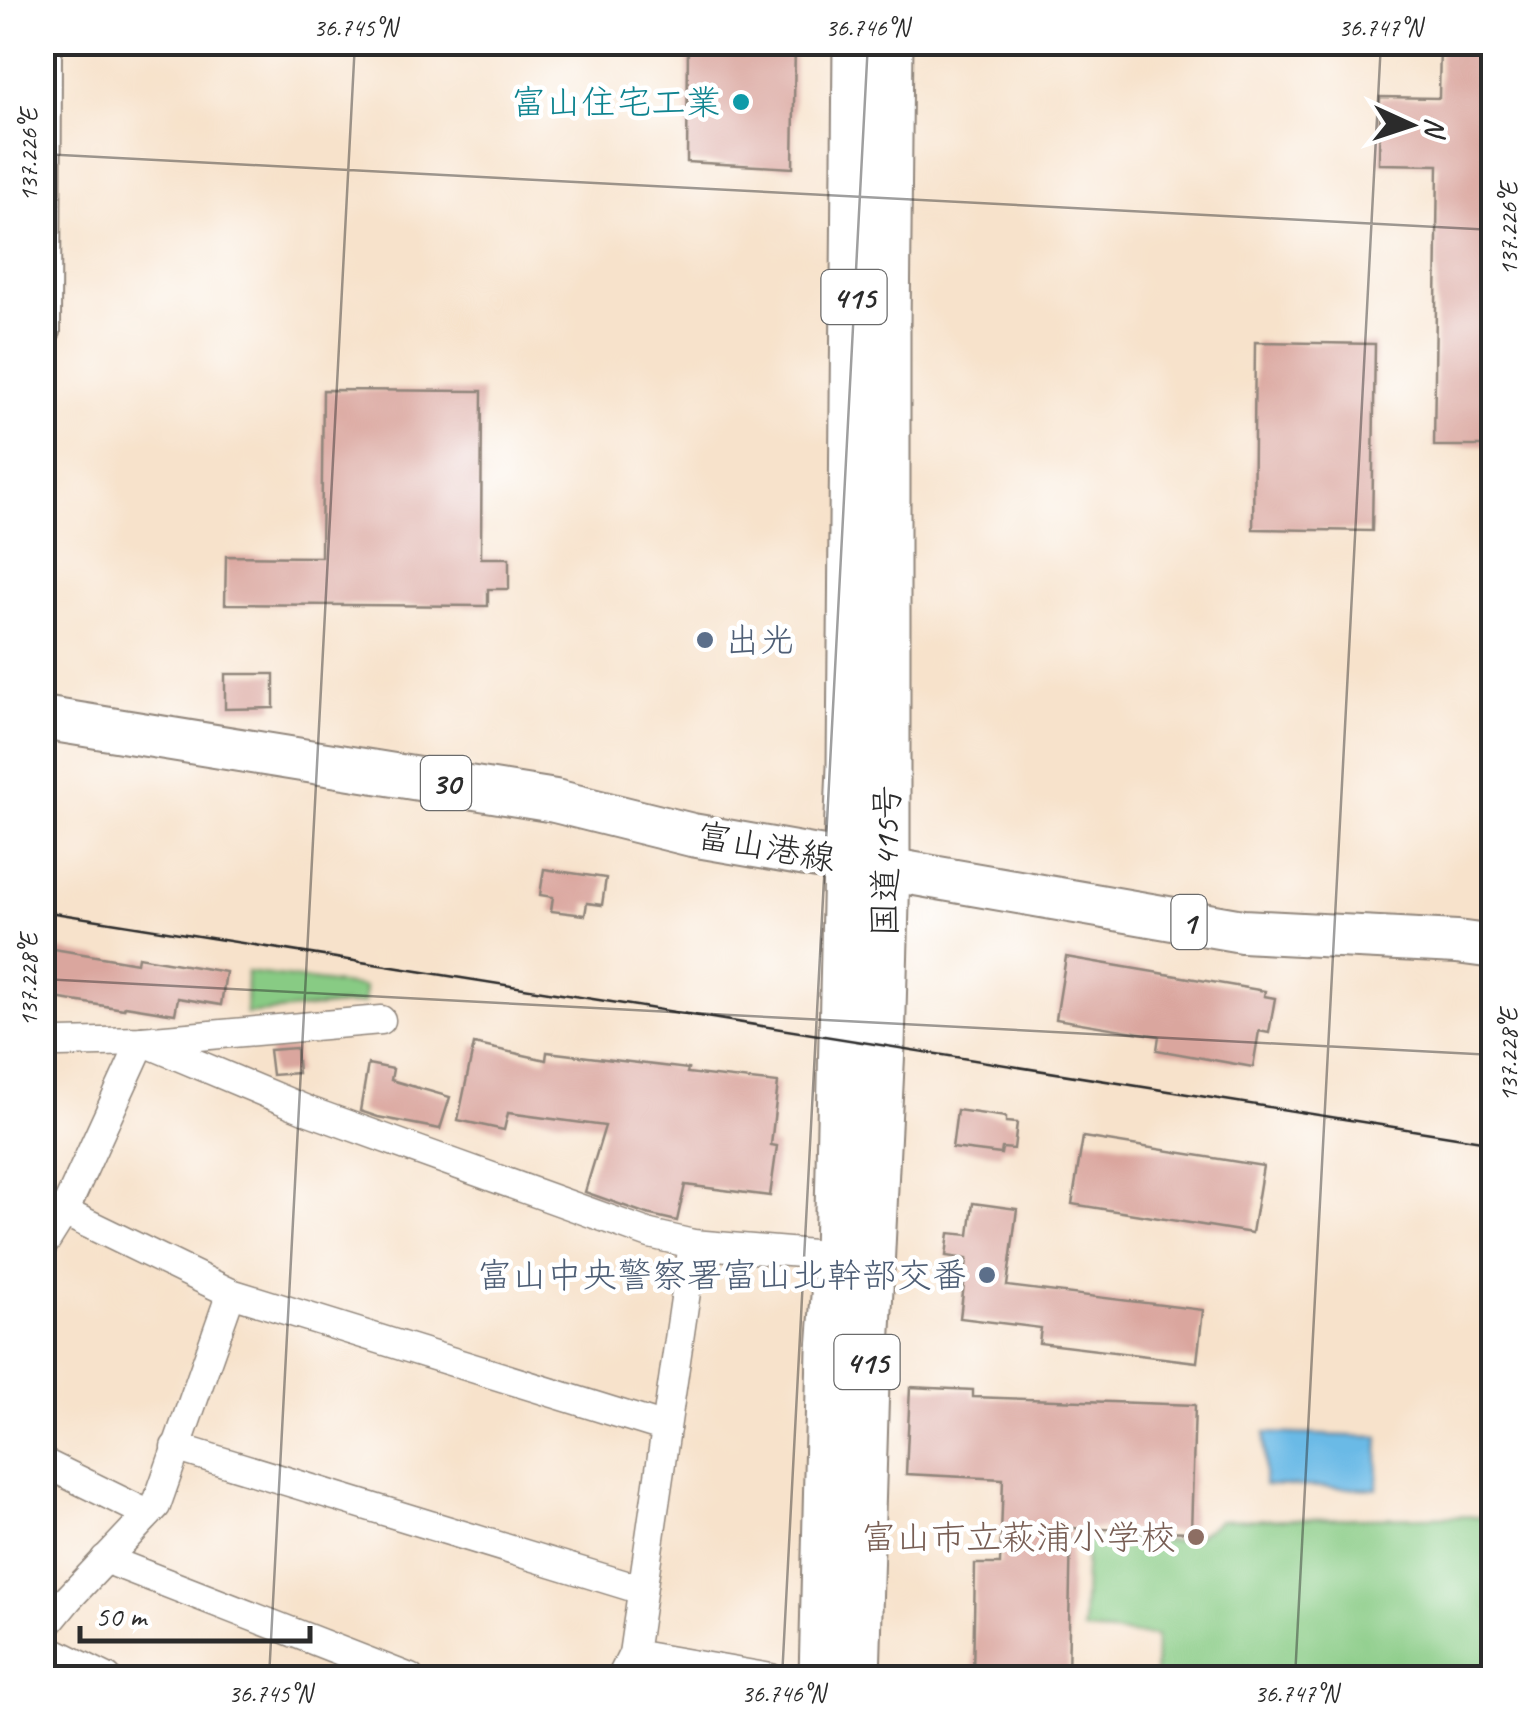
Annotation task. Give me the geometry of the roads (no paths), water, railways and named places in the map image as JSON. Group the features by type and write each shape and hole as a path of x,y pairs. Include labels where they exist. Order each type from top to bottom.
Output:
{"highway":[{"name":"国道415号","path":"856,42 850,767 867,865"},
{"name":"国道415号","path":"857,1678 854,1258 887,328 890,42"},
{"name":"国道415号","path":"822,1678 830,1350 854,1258"}],"main road":[{"name":"富山港線","path":"42,718 556,801 692,835 1242,932 1456,942 1494,948"}],"street":[{"path":"42,1041 142,1042 381,1020"},
{"path":"142,1042 309,1111 650,1234 693,1244 854,1258"},
{"path":"42,1247 64,1212 142,1042"},
{"path":"64,1212 231,1293 666,1428"},
{"path":"693,1244 642,1590 627,1666 771,1678"},
{"path":"42,1631 68,1598 156,1506 231,1293"},
{"path":"175,1447 642,1590"},
{"path":"42,1462 148,1514"},
{"path":"106,1558 410,1678"},
{"path":"42,1646 107,1678"}],"lane":[{"path":"42,344 53,333 54,42"}],"water":[{"path":"1265,1433 1379,1437 1377,1489 1264,1485"}],"tram line":[{"path":"42,911 1494,1143"}],"place":[{"name":"富山住宅工業","path":"741,102"},
{"name":"出光","path":"705,640"},
{"name":"富山中央警察署富山北幹部交番","path":"987,1275"},
{"name":"富山市立萩浦小学校","path":"1196,1537"}]}
